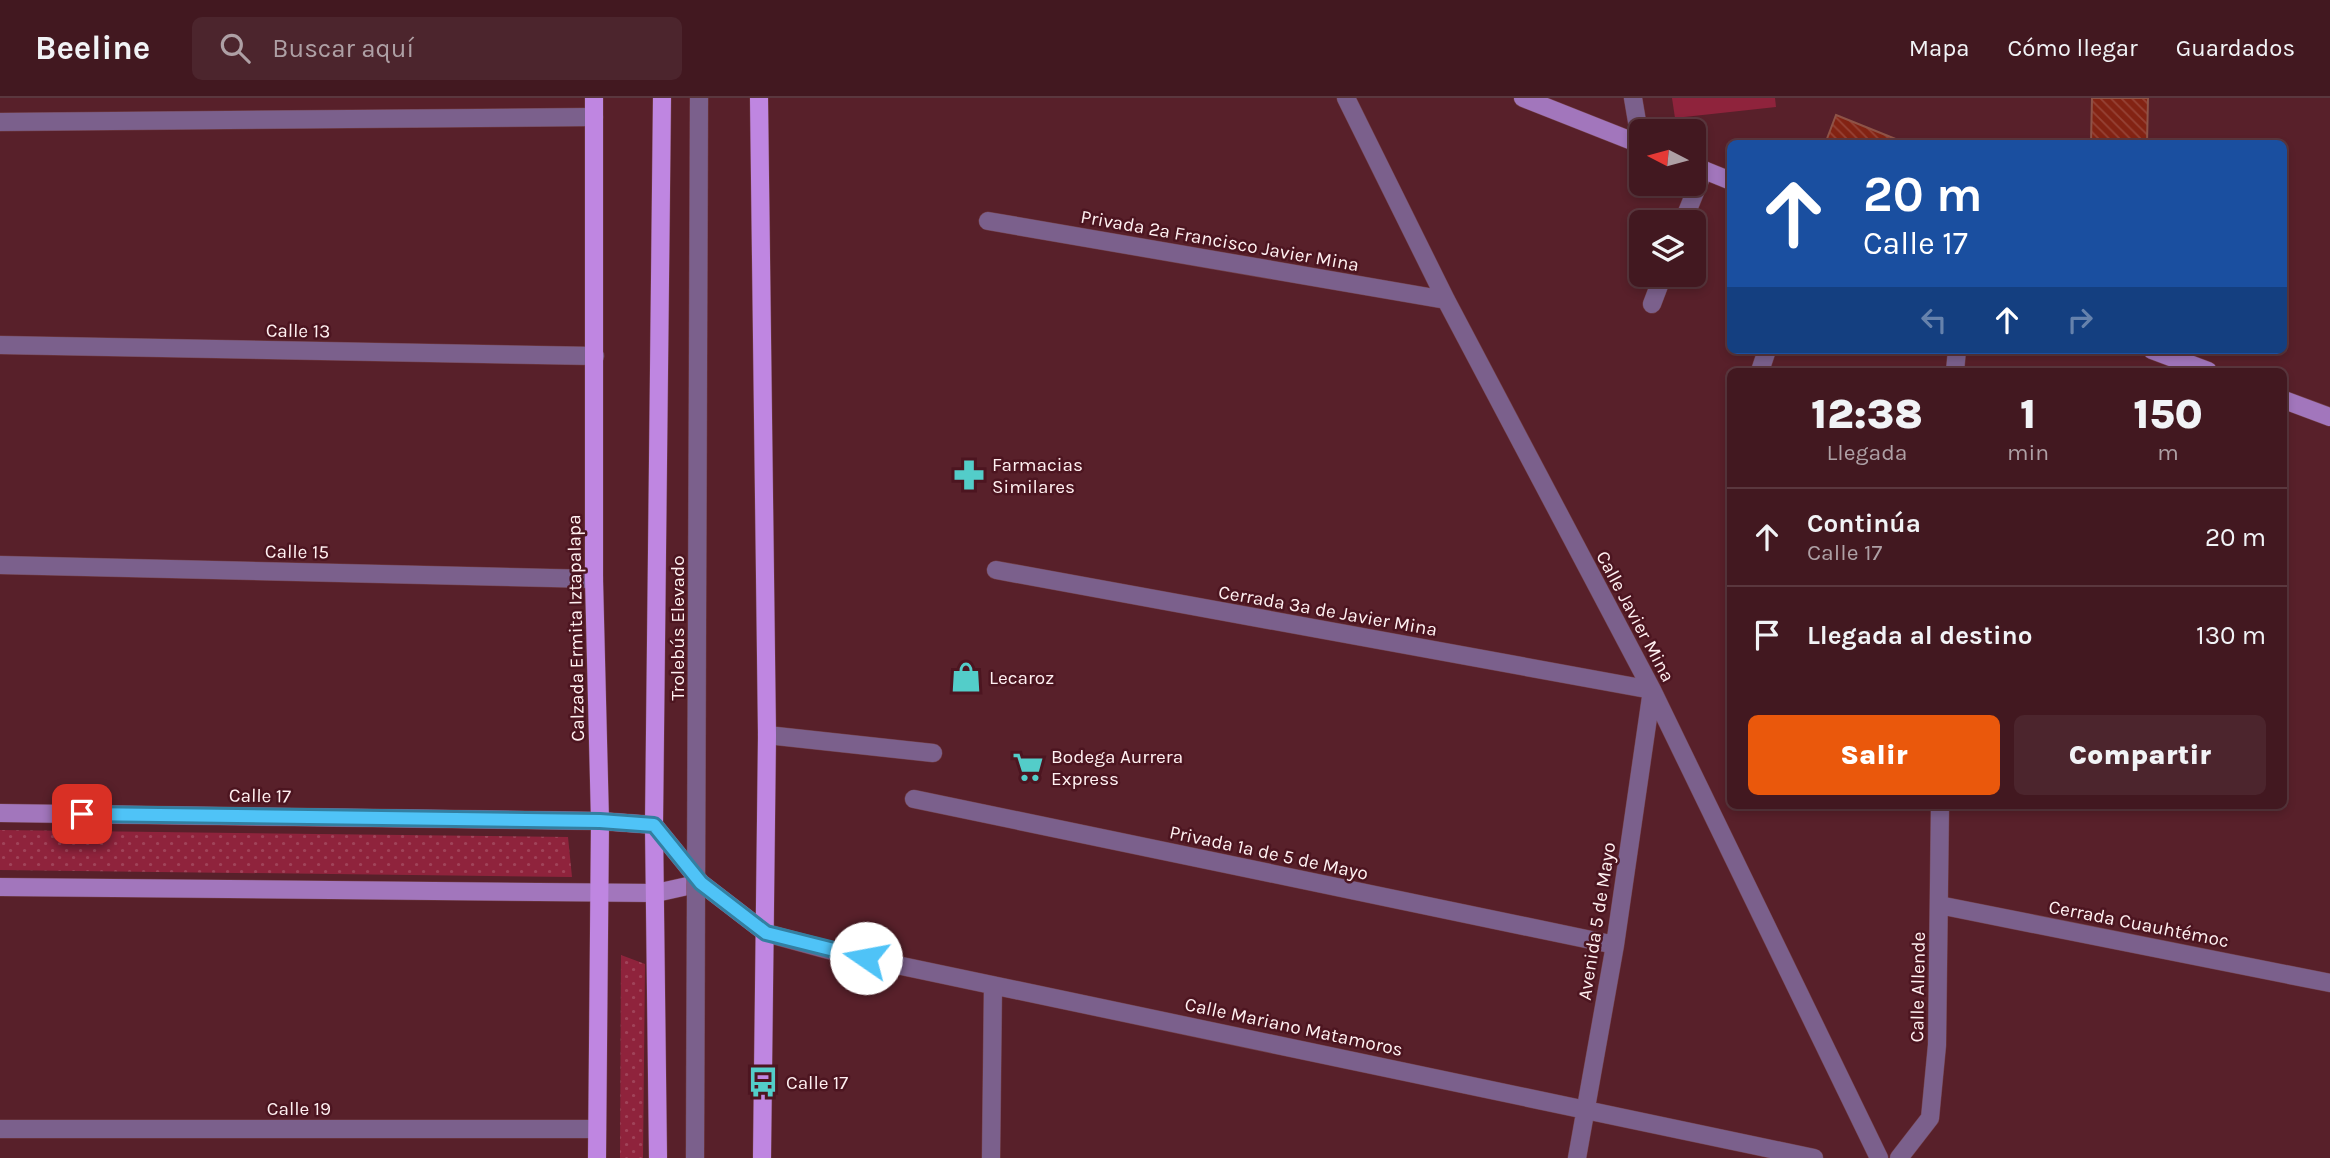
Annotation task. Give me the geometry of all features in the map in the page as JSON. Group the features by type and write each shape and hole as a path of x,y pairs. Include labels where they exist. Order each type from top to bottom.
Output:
{"main road":[{"name":"Calzada Ermita Iztapalapa","path":"594,98 593,579 600,821 597,1158"},
{"path":"658,1158 654,825 662,98"},
{"path":"760,98 767,735 762,1158"}],"street":[{"name":"Trolebús Elevado","path":"695,1158 699,98"},
{"name":"Calle Javier Mina","path":"1346,98 1446,300 1652,690 1879,1158"},
{"path":"1523,98 1629,140"},
{"path":"1633,98 1637,119"},
{"path":"0,122 594,117"},
{"path":"1706,171 1727,179"},
{"name":"Privada 2ª Francisco Javier Mina","path":"988,221 1446,300"},
{"path":"1652,304 1658,287"},
{"name":"Calle 13","path":"0,345 595,356"},
{"path":"2163,354 2200,368"},
{"path":"2287,401 2330,417"},
{"name":"Calle 15","path":"0,565 593,579"},
{"name":"Cerrada 3ª de Javier Mina","path":"996,570 1652,690"},
{"name":"Avenida 5 de Mayo","path":"1577,1158 1615,945 1652,690"},
{"path":"767,735 933,753"},
{"name":"Privada 1ª de 5 de Mayo","path":"914,799 1615,945"},
{"name":"Calle Allende","path":"1899,1158 1930,1118 1937,1045 1940,809"},
{"name":"Calle 17","path":"0,813 600,821 654,825"},
{"path":"654,825 701,883 766,933"},
{"path":"0,887 656,893 701,883"},
{"name":"Cerrada Cuauhtémoc","path":"1939,905 2330,983"},
{"name":"Calle Mariano Matamoros","path":"766,933 993,985 1814,1158"},
{"path":"991,1158 993,985"},
{"name":"Calle 19","path":"0,1129 597,1129"}],"shaded area":[{"path":"1672,98 1775,98 1776,107 1675,118"},
{"path":"0,830 568,837 572,877 0,870"},
{"path":"621,955 645,964 643,1158 620,1158"}],"building":[{"path":"2092,98 2148,98 2147,140 2091,140"},
{"path":"1836,115 1898,140 1827,140"}],"place":[{"name":"Farmacias Similares","path":"969,475"},
{"name":"Lecaroz","path":"966,677"},
{"name":"Bodega Aurrera Express","path":"1028,767"},
{"name":"Calle 17","path":"763,1082"}],"route":[{"path":"82,814 600,821 654,825 701,883 766,933 866,958"}]}
